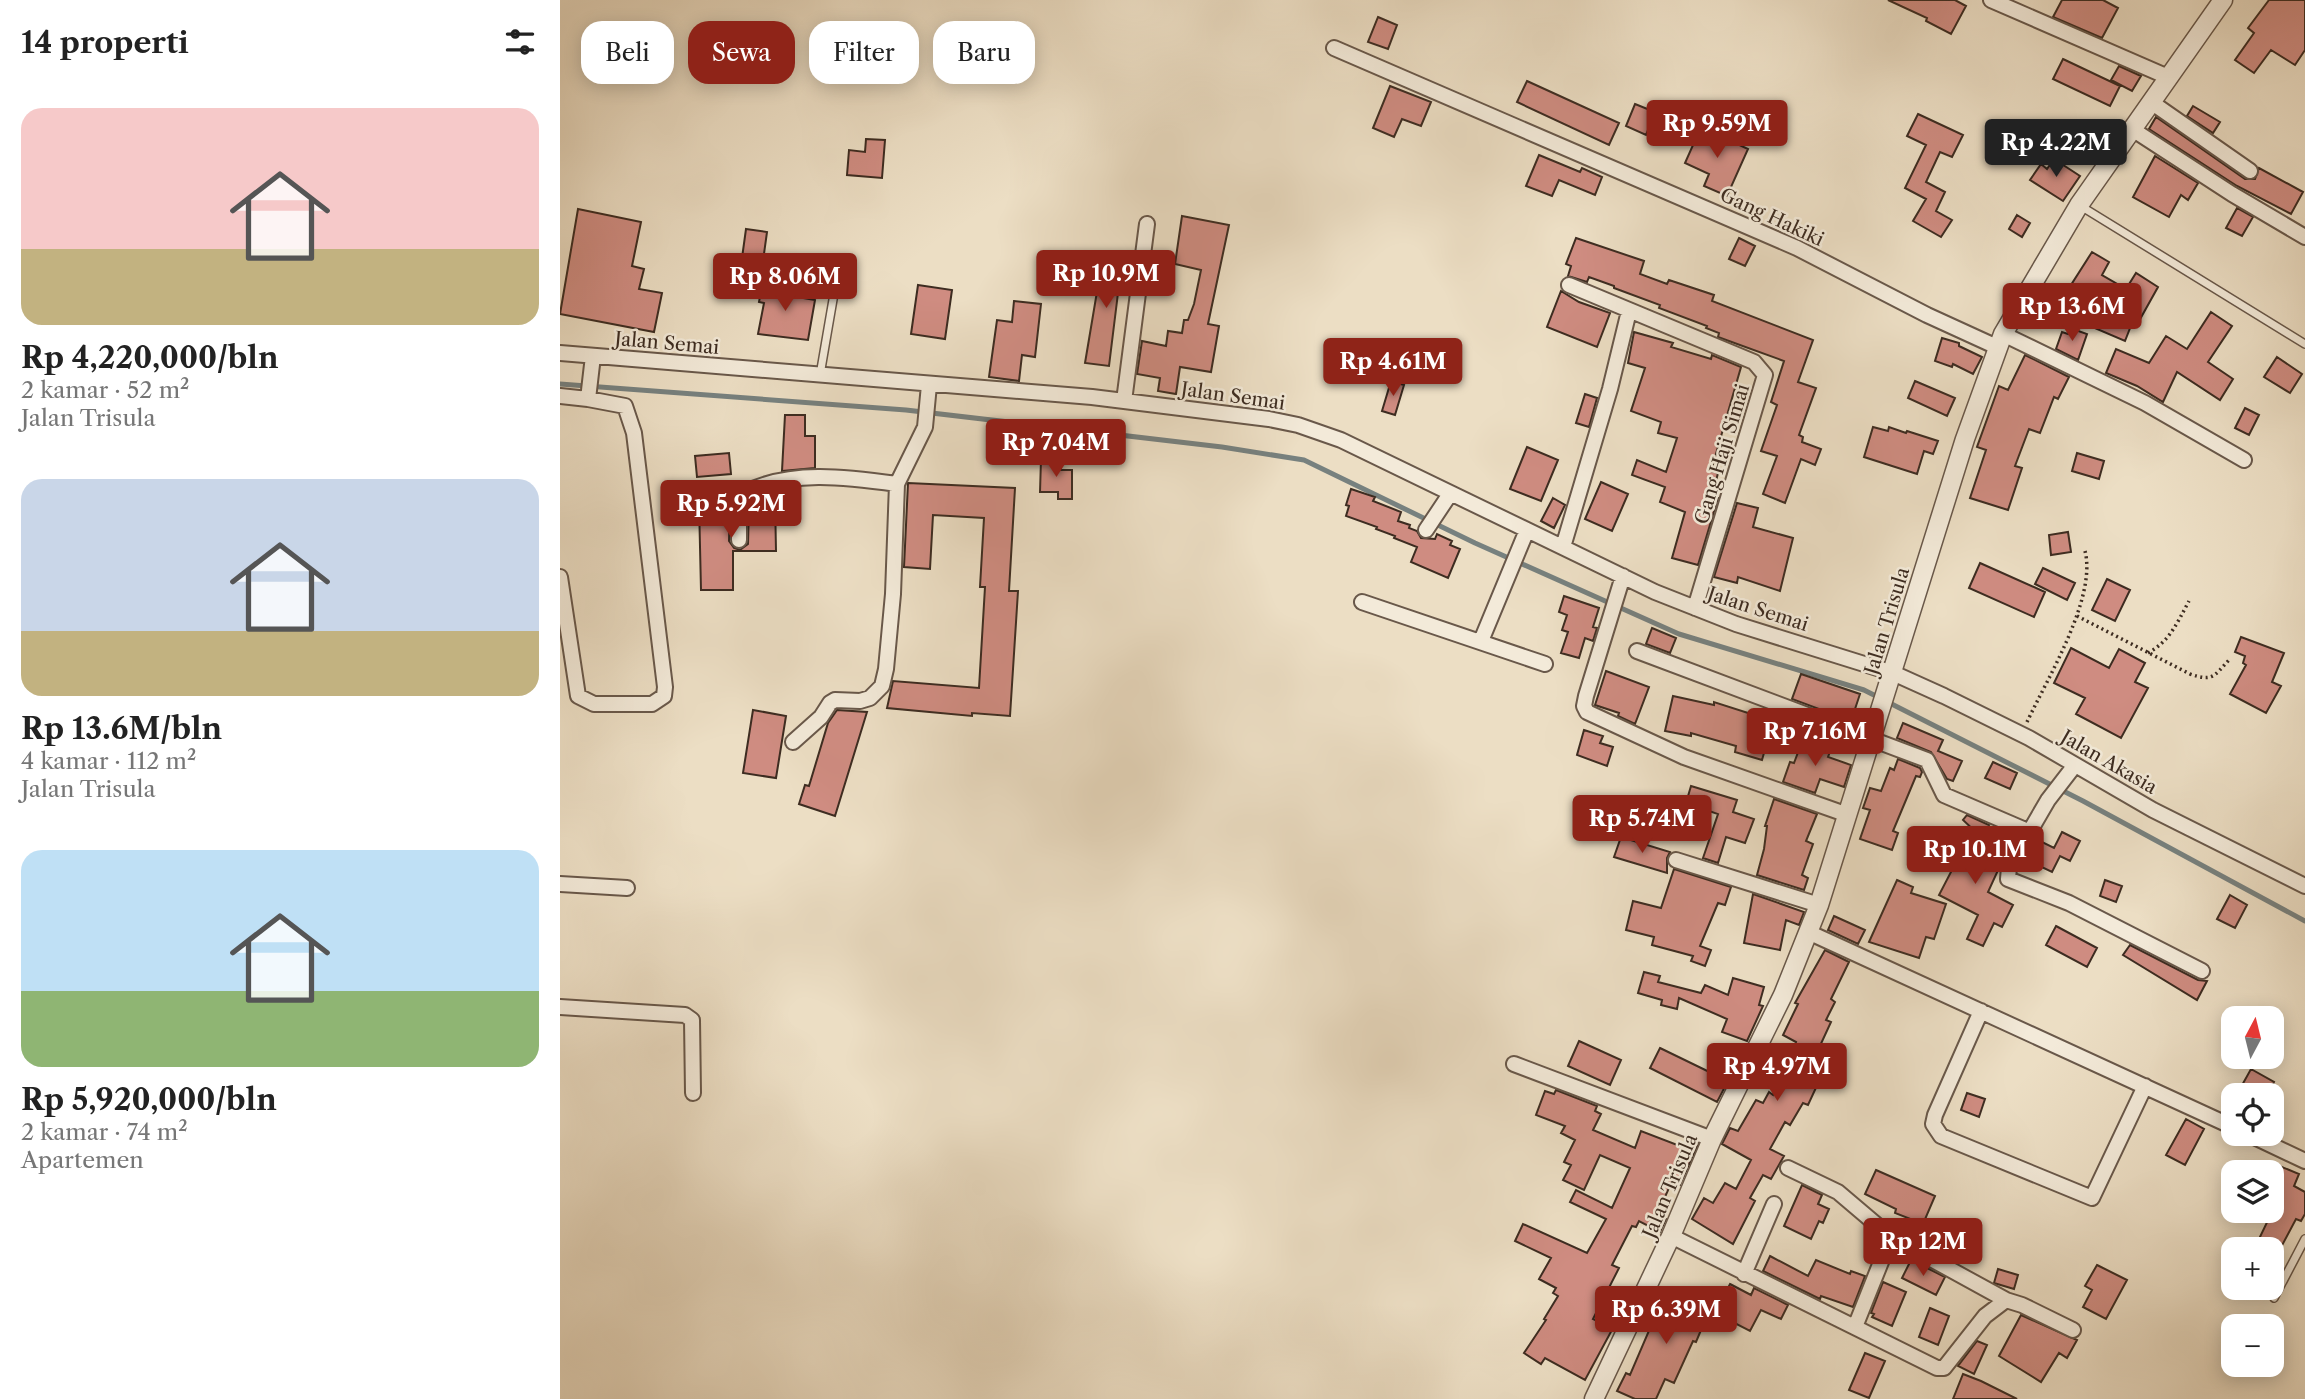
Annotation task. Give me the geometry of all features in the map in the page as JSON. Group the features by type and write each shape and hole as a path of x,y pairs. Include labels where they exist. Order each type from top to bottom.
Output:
{"street":[{"path":"1991,0 2168,77"},
{"name":"Jalan Trisula","path":"1594,1399 1671,1236 1712,1139 1783,995 1819,905 1965,439 2000,340 2079,205 2223,0"},
{"name":"Gang Hakiki","path":"1334,48 1797,248 1927,315 2000,340 2145,403 2244,460"},
{"path":"2151,102 2250,170"},
{"path":"2132,129 2232,194 2305,237"},
{"path":"1124,401 1147,224"},
{"name":"Gang Haji Simai","path":"1569,285 1754,362 1765,375 1695,608"},
{"path":"1563,547 1610,389 1629,311"},
{"name":"Jalan Semai","path":"560,353 593,361 1124,401 1225,412 1298,425 1341,440 1448,499 1563,547 1621,582 1891,677"},
{"path":"589,394 593,361"},
{"path":"793,742 821,717 830,703 835,700 860,701 870,698 882,687 893,594 897,484 925,427 928,387"},
{"path":"560,396 589,394 625,406 632,420 665,687 664,696 659,701 652,704 594,704 578,696 560,577"},
{"path":"739,540 739,504 742,494 758,485 781,480 842,477 897,484"},
{"path":"1426,530 1448,499"},
{"path":"1481,641 1527,530"},
{"path":"1621,582 1586,696 1584,706 1587,712 1596,719 1684,757 1848,815"},
{"path":"1362,602 1545,664"},
{"path":"1637,651 1927,760 1944,794 2030,832"},
{"name":"Jalan Akasia","path":"1891,677 2021,734 2153,810 2305,886"},
{"path":"2074,766 2054,792 2009,867 2008,879 2069,903 2202,971"},
{"path":"1676,860 1819,905"},
{"path":"560,884 628,888"},
{"path":"1808,933 2221,1121"},
{"path":"560,1007 685,1015 692,1020 693,1093"},
{"path":"1981,1011 1935,1115 1933,1124 1941,1136 2093,1198 2145,1086"},
{"path":"1514,1064 1712,1139"},
{"path":"2273,1146 2305,1161"},
{"path":"1788,1168 1838,1192 1891,1237 2006,1300 2073,1330"},
{"path":"1744,1274 1774,1204"},
{"path":"1671,1236 1937,1368 1944,1368 1985,1316 2006,1300"},
{"path":"1855,1327 1891,1237"}],"lane":[{"path":"2079,205 2305,344"},
{"path":"807,276 829,278 834,281 835,288 820,376"},
{"path":"2284,1279 2305,1238"}],"path":[{"path":"2021,734 2077,616 2087,583 2085,551"},
{"path":"2148,653 2162,645 2171,635 2189,601"},
{"path":"2077,616 2204,679 2214,677 2230,660"}],"building":[{"path":"1888,0 1955,0 1966,6 1951,34 1926,21 1927,18"},
{"path":"2062,0 2103,0 2118,8 2102,38 2053,17"},
{"path":"2269,0 2305,0 2305,50 2295,65 2271,50 2254,73 2235,60 2254,33 2248,28"},
{"path":"1378,17 1397,25 1388,49 1368,42"},
{"path":"2063,59 2120,86 2110,106 2053,79"},
{"path":"2119,66 2141,76 2132,91 2111,80"},
{"path":"1527,81 1619,123 1609,145 1517,102"},
{"path":"1390,86 1431,102 1421,126 1402,119 1394,137 1373,128"},
{"path":"1635,104 1655,112 1646,135 1626,126"},
{"path":"2193,106 2220,122 2213,133 2187,116"},
{"path":"1918,114 1963,135 1952,157 1940,152 1926,182 1945,192 1936,211 1952,220 1941,237 1913,221 1926,199 1905,188 1926,145 1907,136"},
{"path":"2156,117 2245,179 2255,179 2259,168 2303,192 2291,214 2237,186 2149,129"},
{"path":"1701,127 1748,149 1727,196 1704,186 1709,174 1685,163"},
{"path":"866,139 885,140 882,178 847,175 849,150 865,152"},
{"path":"1539,155 1580,172 1582,168 1602,177 1595,195 1559,180 1552,196 1526,186"},
{"path":"2155,156 2198,183 2188,200 2181,195 2169,217 2133,197"},
{"path":"2054,159 2080,176 2063,201 2030,180 2041,164 2047,169"},
{"path":"2237,208 2253,217 2242,236 2226,228"},
{"path":"578,209 641,222 632,266 644,269 639,289 662,293 654,332 560,314"},
{"path":"2017,215 2030,223 2022,237 2009,229"},
{"path":"1182,216 1229,225 1208,324 1219,326 1211,372 1180,367 1176,394 1158,391 1160,378 1137,374 1142,341 1166,346 1168,331 1182,333 1184,320 1188,320 1194,304 1201,270 1175,264"},
{"path":"746,229 767,232 763,261 742,258"},
{"path":"1576,238 1644,261 1640,274 1667,284 1669,280 1714,295 1712,301 1813,340 1798,382 1816,388 1799,435 1803,437 1802,442 1821,449 1815,465 1801,459 1785,503 1763,494 1777,456 1761,451 1777,405 1771,402 1784,361 1718,337 1719,333 1706,328 1707,326 1659,308 1660,305 1614,286 1589,277 1587,282 1568,276 1571,266 1566,264"},
{"path":"1739,238 1755,246 1745,266 1729,259"},
{"path":"2092,252 2109,262 2102,275 2126,289 2136,273 2158,287 2139,321 2134,318 2125,341 2083,323 2094,298 2071,285"},
{"path":"1103,256 1129,261 1123,294 1118,293 1109,366 1085,363"},
{"path":"763,281 787,285 785,295 815,300 808,340 758,334 764,303 759,302"},
{"path":"918,285 952,290 945,339 911,334"},
{"path":"1561,291 1579,302 1610,313 1597,347 1547,327"},
{"path":"1014,301 1041,304 1035,357 1022,355 1019,381 989,377 997,320 1012,322"},
{"path":"2211,312 2232,326 2208,362 2233,379 2220,400 2177,372 2163,402 2137,386 2106,373 2116,349 2149,363 2166,336 2187,349"},
{"path":"2070,328 2087,334 2078,360 2056,349 2062,332 2068,334"},
{"path":"1634,332 1673,343 1671,347 1711,359 1712,355 1741,367 1711,471 1718,473 1712,497 1718,498 1698,565 1672,558 1685,512 1660,502 1665,487 1632,475 1637,460 1666,472 1677,438 1658,433 1661,422 1631,411 1645,368 1628,363"},
{"path":"1942,338 1959,343 1959,346 1982,357 1973,374 1953,364 1952,367 1935,361"},
{"path":"2025,355 2069,377 2058,399 2054,397 2040,433 2029,429 2015,466 2022,468 2008,510 1970,498 1986,450 1977,447 1999,386 2008,390"},
{"path":"2277,357 2302,374 2290,393 2264,377"},
{"path":"1391,381 1404,385 1395,415 1382,411"},
{"path":"1915,381 1955,398 1947,416 1908,398"},
{"path":"1585,394 1597,398 1589,427 1576,423"},
{"path":"2245,408 2259,415 2249,435 2235,428"},
{"path":"785,415 805,415 805,436 815,436 815,468 782,471"},
{"path":"1873,427 1888,431 1889,427 1938,441 1933,454 1924,451 1917,474 1864,457"},
{"path":"1527,447 1558,460 1541,501 1510,489"},
{"path":"729,453 731,474 697,477 695,456"},
{"path":"2077,453 2104,461 2099,479 2072,471"},
{"path":"1041,459 1061,460 1061,470 1072,470 1072,499 1058,499 1058,492 1040,492"},
{"path":"1601,482 1628,494 1612,531 1585,519"},
{"path":"908,483 1015,488 1009,591 1018,591 1010,716 972,713 972,716 887,708 893,681 979,688 985,587 980,587 984,518 933,515 930,569 904,567"},
{"path":"1351,489 1375,497 1373,501 1401,512 1398,521 1410,525 1409,528 1417,531 1421,538 1435,539 1437,534 1452,541 1450,545 1460,549 1448,578 1411,562 1417,547 1376,529 1377,527 1346,516"},
{"path":"1553,498 1565,505 1554,528 1541,521"},
{"path":"775,499 776,551 733,551 733,590 701,590 699,503 730,502 729,541 734,548 740,550 748,544 749,505 750,501"},
{"path":"1737,503 1758,508 1753,527 1793,538 1780,591 1738,577 1737,583 1714,577"},
{"path":"2068,532 2071,552 2051,555 2049,535"},
{"path":"1980,563 2045,592 2034,617 1969,588"},
{"path":"2043,568 2075,583 2067,600 2035,584"},
{"path":"2107,579 2130,590 2115,621 2092,610"},
{"path":"1564,596 1599,608 1593,627 1597,628 1593,641 1585,638 1579,658 1561,653 1568,632 1562,630 1567,615 1559,612"},
{"path":"1652,628 1676,638 1670,653 1646,644"},
{"path":"2241,637 2284,653 2272,682 2281,686 2266,713 2230,694 2246,665 2243,663 2245,656 2235,652"},
{"path":"2071,648 2109,668 2119,649 2145,663 2135,682 2148,688 2121,738 2076,714 2085,698 2054,683"},
{"path":"1606,671 1649,687 1635,724 1618,716 1619,713 1595,705"},
{"path":"1801,674 1860,694 1851,721 1792,699"},
{"path":"1673,696 1714,705 1714,702 1773,721 1762,760 1735,752 1736,746 1691,733 1691,736 1665,731"},
{"path":"753,710 786,716 776,778 743,773"},
{"path":"837,710 867,712 835,816 799,804 805,785 809,786 828,723"},
{"path":"1786,717 1819,730 1815,739 1783,728"},
{"path":"1903,723 1943,740 1938,751 1962,761 1953,781 1947,779 1931,752 1897,738"},
{"path":"1584,730 1603,736 1600,743 1613,747 1607,766 1577,755"},
{"path":"1803,739 1831,749 1828,757 1851,765 1844,787 1820,779 1815,793 1783,782"},
{"path":"1898,759 1920,768 1922,772 1920,777 1916,776 1893,831 1898,833 1892,850 1860,839 1870,810 1863,808 1870,788 1881,791 1890,768 1894,770"},
{"path":"1993,762 2017,773 2010,789 1985,778"},
{"path":"1691,786 1737,800 1733,812 1754,819 1745,843 1726,837 1718,863 1703,858 1718,814 1686,803"},
{"path":"1774,799 1817,814 1806,841 1813,844 1802,875 1808,878 1804,890 1757,875 1764,849 1765,826"},
{"path":"1615,803 1639,809 1633,831 1609,825"},
{"path":"1967,815 1989,825 1979,835 1963,820"},
{"path":"2062,832 2080,841 2070,861 2060,856 2052,872 2025,859 2036,839 2054,848"},
{"path":"1621,837 1670,852 1667,858 1667,873 1614,857"},
{"path":"1974,839 2005,855 1988,892 2013,905 2002,927 1994,923 1983,946 1967,939 1978,915 1939,895 1952,870 1931,861 1938,845 1964,856"},
{"path":"1674,869 1731,887 1725,905 1718,903 1700,946 1711,950 1705,966 1691,961 1693,956 1652,945 1654,937 1626,930 1633,901 1661,908"},
{"path":"1897,880 1913,887 1911,893 1946,904 1934,939 1926,937 1919,958 1869,942"},
{"path":"2105,880 2122,886 2116,902 2100,896"},
{"path":"1753,894 1804,912 1799,925 1786,920 1780,950 1744,943"},
{"path":"2230,895 2247,905 2235,928 2217,919"},
{"path":"1834,916 1865,930 1858,944 1828,930"},
{"path":"2056,926 2097,948 2087,967 2046,945"},
{"path":"2130,945 2198,980 2207,981 2197,1000 2123,955"},
{"path":"1825,950 1849,962 1831,999 1835,1002 1826,1020 1831,1022 1807,1074 1820,1079 1808,1105 1803,1103 1790,1125 1785,1122 1770,1149 1784,1156 1771,1179 1763,1175 1750,1198 1755,1201 1733,1244 1692,1219 1704,1198 1713,1203 1725,1183 1736,1189 1751,1160 1722,1144 1730,1128 1738,1131 1756,1100 1763,1103 1769,1092 1773,1095 1796,1042 1783,1035 1798,1004 1795,1003"},
{"path":"1644,972 1660,976 1658,982 1701,993 1705,985 1728,995 1733,978 1764,987 1759,1005 1763,1006 1747,1041 1722,1032 1727,1019 1679,998 1677,1009 1661,1005 1662,1000 1638,993"},
{"path":"1579,1041 1621,1060 1610,1085 1568,1066"},
{"path":"1660,1048 1728,1081 1717,1102 1650,1068"},
{"path":"2251,1069 2274,1082 2274,1083 2243,1083"},
{"path":"1556,1090 1597,1106 1595,1111 1601,1114 1593,1130 1635,1148 1641,1131 1685,1148 1689,1141 1698,1144 1680,1185 1672,1181 1657,1215 1666,1219 1660,1232 1639,1221 1636,1227 1632,1226 1612,1265 1619,1268 1593,1319 1613,1328 1585,1380 1545,1358 1541,1364 1524,1353 1558,1296 1553,1293 1556,1288 1539,1279 1551,1258 1515,1241 1523,1224 1587,1253 1606,1219 1570,1202 1576,1190 1612,1208 1630,1168 1600,1155 1584,1190 1563,1180 1571,1165 1564,1162 1575,1140 1561,1133 1565,1126 1536,1115 1545,1091 1554,1094"},
{"path":"1967,1093 1985,1099 1979,1117 1961,1110"},
{"path":"2186,1119 2204,1129 2185,1165 2166,1155"},
{"path":"2284,1168 2299,1174 2294,1186 2305,1192 2305,1214 2301,1221 2296,1219 2284,1242 2284,1237 2260,1237 2267,1223 2284,1223"},
{"path":"1876,1170 1935,1196 1923,1224 1895,1213 1896,1209 1865,1194"},
{"path":"1802,1185 1822,1195 1818,1204 1829,1209 1823,1223 1819,1221 1811,1239 1784,1226"},
{"path":"1770,1256 1808,1276 1816,1260 1850,1274 1851,1271 1865,1276 1853,1307 1821,1296 1820,1299 1763,1271"},
{"path":"1911,1260 1945,1277 1936,1295 1902,1278"},
{"path":"2097,1265 2127,1280 2106,1319 2083,1307 2092,1290 2085,1286"},
{"path":"1998,1269 2018,1275 2014,1289 1994,1283"},
{"path":"1883,1282 1906,1292 1892,1326 1872,1317 1874,1314 1871,1313"},
{"path":"1730,1284 1751,1295 1754,1288 1788,1305 1781,1319 1761,1310 1750,1331 1715,1313"},
{"path":"1674,1289 1712,1304 1674,1383 1665,1379 1656,1399 1635,1399 1617,1391 1626,1373 1630,1375 1660,1305 1666,1307"},
{"path":"1930,1308 1949,1316 1938,1345 1919,1337"},
{"path":"2021,1315 2077,1340 2067,1358 2059,1353 2041,1382 1999,1356"},
{"path":"1977,1341 1987,1345 1974,1374 1958,1366"},
{"path":"1865,1353 1885,1361 1869,1398 1849,1390"},
{"path":"1963,1374 1981,1381 2017,1399 1953,1399"}],"waterway":[{"path":"560,384 906,410 1222,447 1304,460 1475,543 1679,634 1864,690 2083,801 2305,921"}]}
